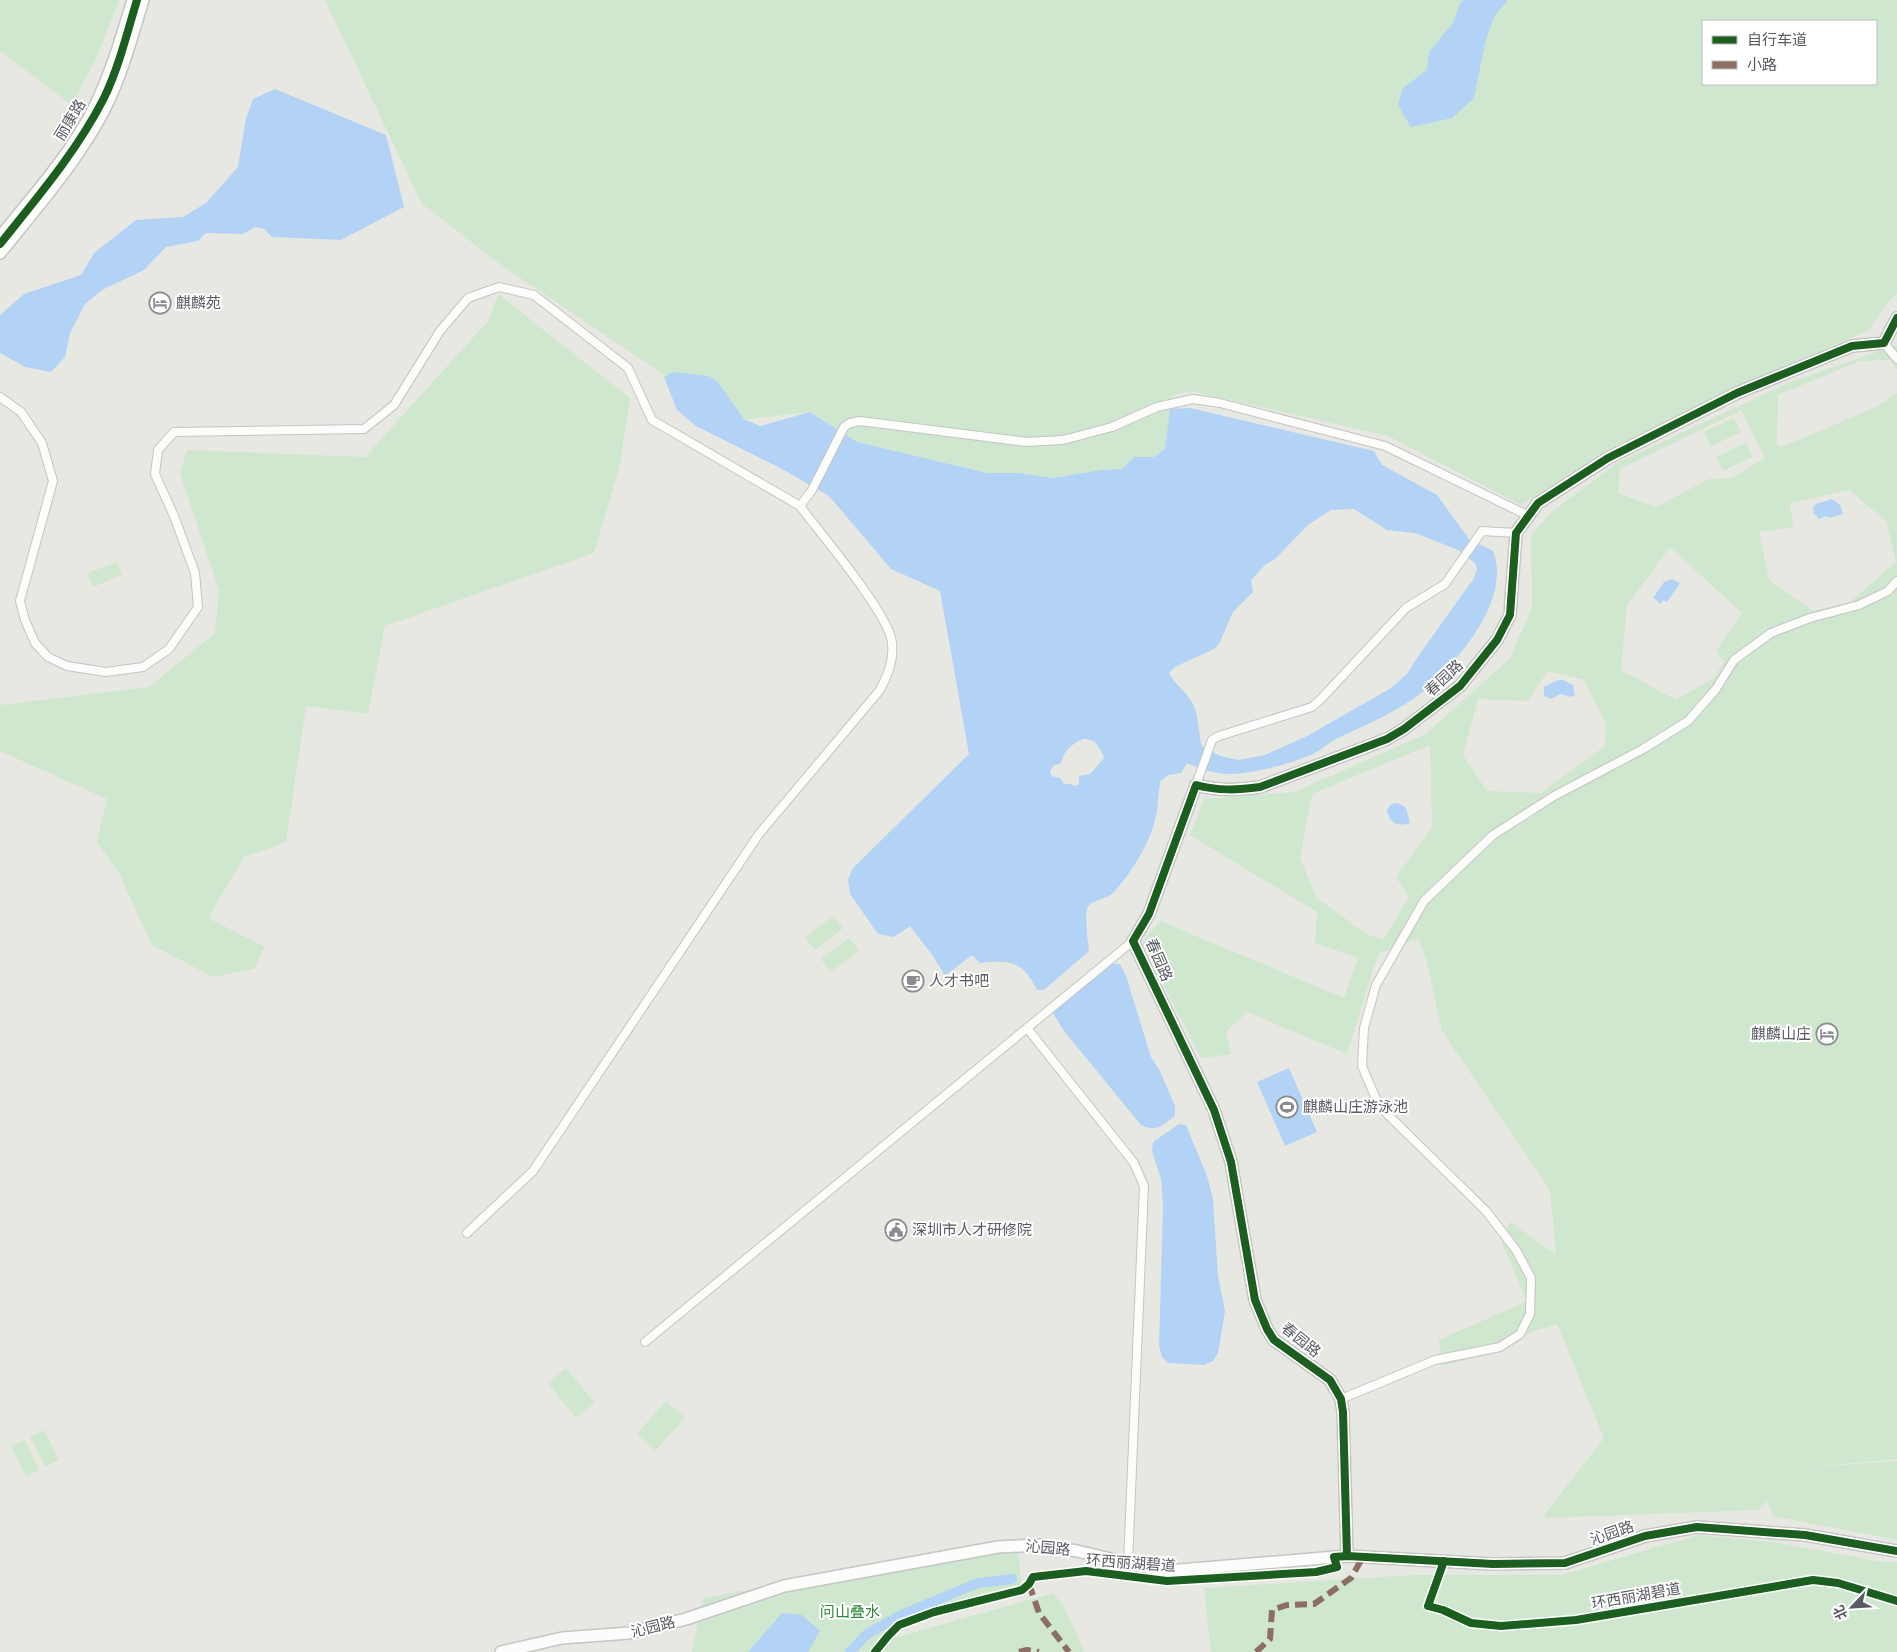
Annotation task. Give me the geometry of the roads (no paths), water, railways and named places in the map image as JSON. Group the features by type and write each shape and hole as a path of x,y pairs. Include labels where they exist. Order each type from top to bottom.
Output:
{"street":[{"name":"丽康路","path":"0,236 53,171 90,115 110,71 133,0"},
{"name":"丽康路","path":"0,253 61,177 98,121 119,75 143,0"},
{"path":"0,397 21,412 42,443 53,482 20,601 24,620 35,643 48,656 67,666 106,672 143,667 169,649 198,607 196,573 155,474 158,450 174,432 364,430 394,406 440,332 468,298 499,287 534,295 628,368 652,420 800,506 872,602 883,621 892,641 890,670 880,690 759,834 533,1171 467,1233"},
{"path":"1884,344 1897,318"},
{"path":"1884,344 1897,359"},
{"path":"1196,785 1212,740 1219,736 1312,707 1406,608 1445,584 1482,531 1516,533 1538,503 1608,458 1737,393 1852,346 1884,344"},
{"path":"800,506 812,490 844,427 850,423 860,421 1027,442 1063,440 1112,427 1157,406 1193,399 1220,404 1385,446 1529,516"},
{"name":"春园路","path":"1347,1556 1343,1412 1341,1399 1330,1380 1274,1340 1267,1329 1255,1300 1231,1162 1214,1110 1134,941 1149,914 1196,785 1212,789 1241,790 1260,787 1387,739 1404,729 1460,686 1497,640 1510,615 1516,533"},
{"path":"1341,1399 1435,1360 1500,1347 1520,1334 1530,1314 1531,1278 1516,1250 1486,1211 1379,1106 1362,1066 1364,1028 1376,985 1424,901 1493,835 1554,796 1642,749 1688,721 1716,688 1734,660 1771,633 1810,618 1859,605 1888,591 1897,581"},
{"path":"645,1342 1134,941"},
{"path":"1027,1028 1134,1163 1144,1186 1128,1564"},
{"name":"沁园路","path":"501,1652 562,1638 629,1634 686,1618 784,1586 998,1546 1039,1545 1077,1550 1128,1564 1167,1571 1347,1556 1492,1564 1565,1563 1645,1536 1697,1527 1805,1535 1897,1551"}],"water":[{"path":"1464,0 1508,0 1494,17 1485,43 1474,98 1452,118 1411,127 1398,105 1403,88 1427,70 1429,52 1453,23 1460,3"},
{"path":"275,89 386,135 404,207 341,240 272,237 264,229 255,227 243,234 206,233 198,241 166,247 144,270 102,290 85,304 70,333 65,357 51,372 25,367 0,353 0,315 24,294 81,275 94,253 136,220 183,217 206,203 238,167 246,118 253,99"},
{"path":"673,372 709,376 718,382 744,419 760,426 810,412 857,442 987,473 1019,473 1053,478 1101,470 1122,469 1134,457 1154,457 1165,449 1170,409 1190,408 1374,451 1382,465 1437,495 1469,539 1493,551 1497,570 1495,589 1489,608 1479,627 1453,662 1425,690 1394,711 1335,740 1313,754 1282,765 1228,774 1217,773 1187,763 1181,773 1168,775 1160,782 1154,824 1137,860 1113,893 1095,901 1087,909 1086,924 1089,951 1044,990 1037,990 1026,973 1014,964 1007,962 980,963 972,955 945,976 933,956 910,926 894,937 878,934 850,894 848,880 853,868 969,754 940,591 891,569 829,496 780,468 696,426 677,410 664,377","holes":["1354,509 1387,530 1415,533 1458,550 1475,563 1477,569 1474,578 1407,674 1391,688 1307,736 1265,755 1239,760 1220,756 1202,746 1193,704 1169,673 1175,667 1214,649 1219,644 1233,612 1253,592 1251,580 1265,565 1275,559 1308,525 1331,510","1083,739 1094,742 1104,758 1090,774 1079,776 1079,784 1074,786 1064,784 1060,778 1052,776 1050,771 1053,766 1061,763 1069,748"]},
{"path":"1832,499 1840,505 1843,514 1818,519 1814,515 1813,508 1816,504"},
{"path":"1672,579 1680,583 1667,602 1663,600 1661,604 1653,598 1664,582"},
{"path":"1558,680 1563,680 1573,685 1575,695 1571,697 1561,694 1551,699 1544,696 1544,687"},
{"path":"1398,803 1406,808 1410,823 1394,823 1390,818 1387,810 1391,804"},
{"path":"1106,964 1120,964 1126,976 1151,1057 1160,1071 1175,1106 1175,1116 1159,1127 1151,1128 1141,1125 1064,1031 1053,1013 1058,1002"},
{"name":"麒麟山庄游泳池","path":"1289,1068 1317,1132 1285,1146 1257,1082"},
{"path":"1179,1124 1186,1125 1207,1176 1213,1199 1218,1276 1225,1311 1218,1353 1213,1361 1204,1365 1168,1363 1162,1357 1159,1346 1163,1206 1161,1179 1152,1151 1153,1142"},
{"path":"782,1613 802,1615 820,1631 808,1652 748,1652"}],"waterway":[{"path":"850,1652 867,1634 903,1614 978,1583 1012,1579"}],"place":[{"name":"麒麟苑","path":"160,303"},
{"name":"人才书吧","path":"913,981"},
{"name":"麒麟山庄","path":"1827,1034"},
{"name":"麒麟山庄游泳池","path":"1287,1107"},
{"name":"深圳市人才研修院","path":"896,1230"}],"park label":[{"name":"问山叠水","path":"850,1612"}]}
